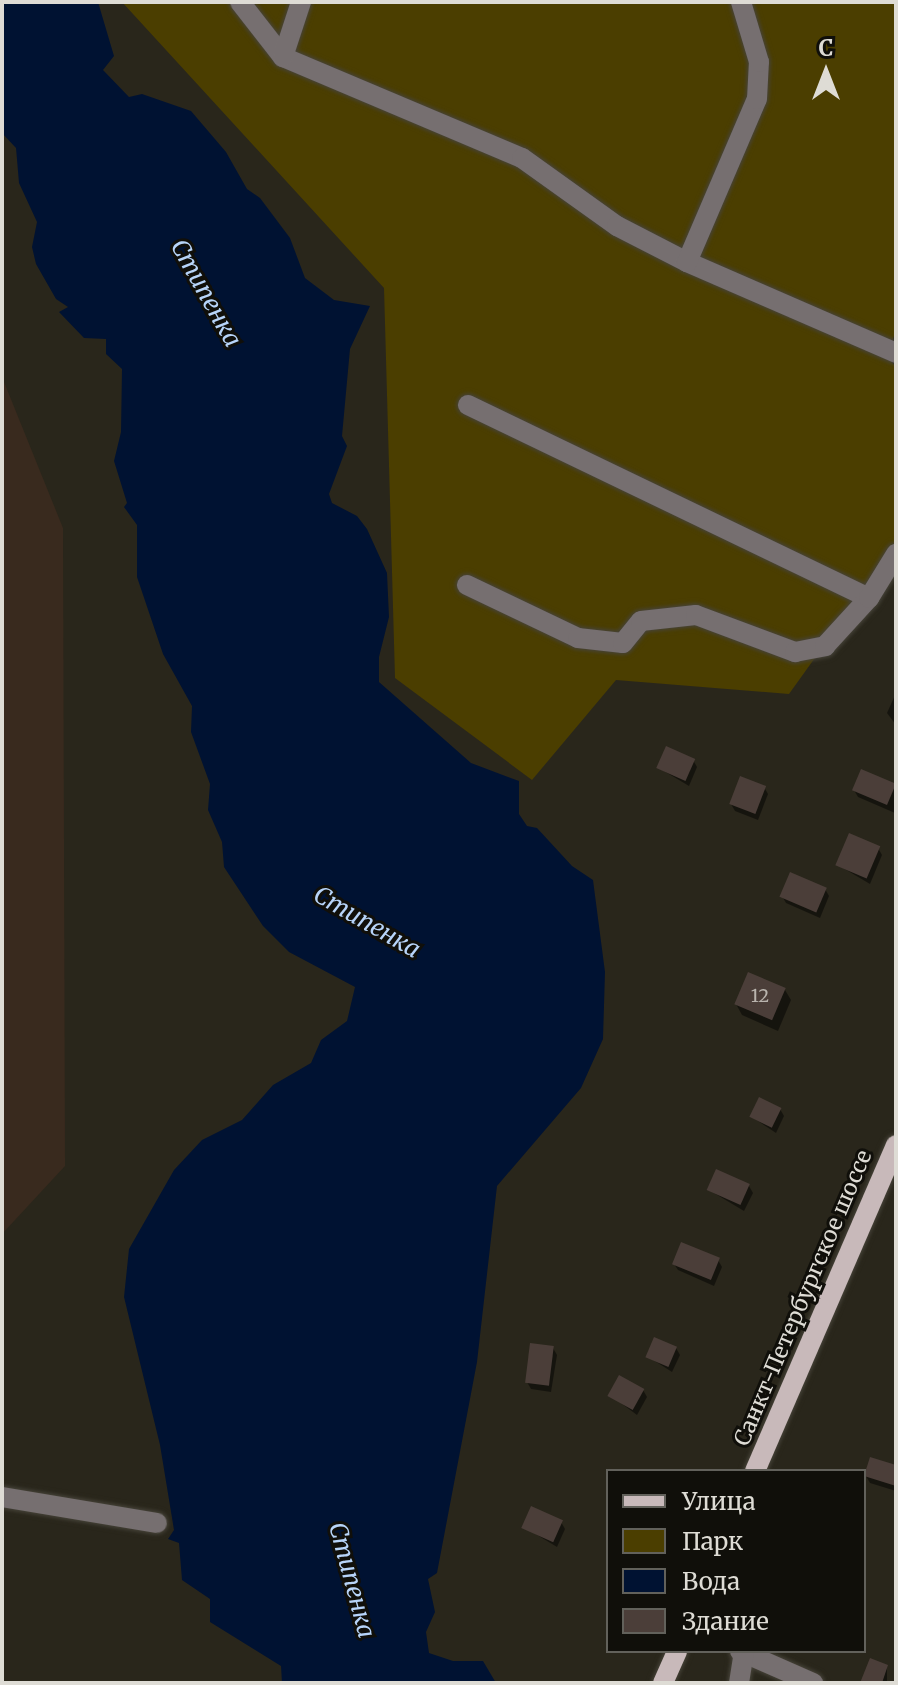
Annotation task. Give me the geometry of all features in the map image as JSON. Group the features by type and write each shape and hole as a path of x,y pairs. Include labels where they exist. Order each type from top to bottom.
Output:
{"main road":[{"name":"Санкт-Петербургское шоссе","path":"756,1469 896,1145"},
{"path":"663,1683 676,1653"}],"street":[{"path":"240,2 283,57 522,158 617,226 687,262 895,349"},
{"path":"283,57 301,2"},
{"path":"687,262 757,99 759,62 741,2"},
{"path":"468,405 869,598"},
{"path":"467,585 578,638 623,643 641,621 696,615 795,652 825,646 869,598 896,554"},
{"path":"2,1497 157,1523"},
{"path":"739,1683 742,1653"},
{"path":"744,1653 813,1683"}],"shaded area":[{"path":"2,377 63,528 65,1166 2,1234"}],"green space":[{"path":"122,2 896,2 896,330 887,357 896,367 896,545 789,694 616,680 532,780 395,678 384,288"}],"water":[{"name":"Стипенка","path":"2,2 98,2 114,56 103,70 129,97 142,94 191,111 226,152 247,189 260,198 290,238 305,278 334,300 370,306 350,349 342,436 347,446 329,494 332,503 357,516 367,529 387,573 389,617 379,657 379,682 471,763 519,781 519,814 527,826 537,828 572,866 593,880 605,972 603,1039 581,1088 497,1186 477,1362 437,1573 428,1579 435,1612 426,1632 429,1653 453,1661 483,1661 496,1683 282,1683 281,1666 210,1622 210,1599 182,1580 179,1543 168,1539 174,1530 160,1445 124,1297 129,1249 174,1170 202,1140 242,1120 273,1085 311,1063 321,1040 347,1021 355,987 289,952 263,926 224,867 222,842 208,810 210,784 191,732 192,706 163,654 137,577 137,525 124,507 127,503 114,461 121,432 122,369 106,354 106,339 84,338 59,312 68,307 56,299 36,264 32,247 37,222 19,183 16,148 2,133"}],"building":[{"path":"666,746 695,759 685,781 656,768"},
{"path":"861,769 896,784 887,805 852,790"},
{"path":"740,776 766,786 755,814 729,804"},
{"path":"849,833 880,846 867,879 835,865"},
{"path":"790,872 827,888 816,912 779,897"},
{"path":"748,972 786,988 772,1020 734,1004"},
{"path":"759,1097 781,1108 772,1128 749,1117"},
{"path":"716,1169 750,1184 740,1205 707,1190"},
{"path":"681,1242 720,1258 711,1280 672,1264"},
{"path":"654,1337 677,1347 668,1367 645,1357"},
{"path":"530,1343 554,1346 549,1386 525,1383"},
{"path":"619,1375 644,1389 633,1410 607,1396"},
{"path":"870,1457 896,1465 896,1486 866,1477"},
{"path":"531,1506 563,1520 553,1542 521,1528"},
{"path":"870,1658 888,1665 882,1683 860,1683"}]}
